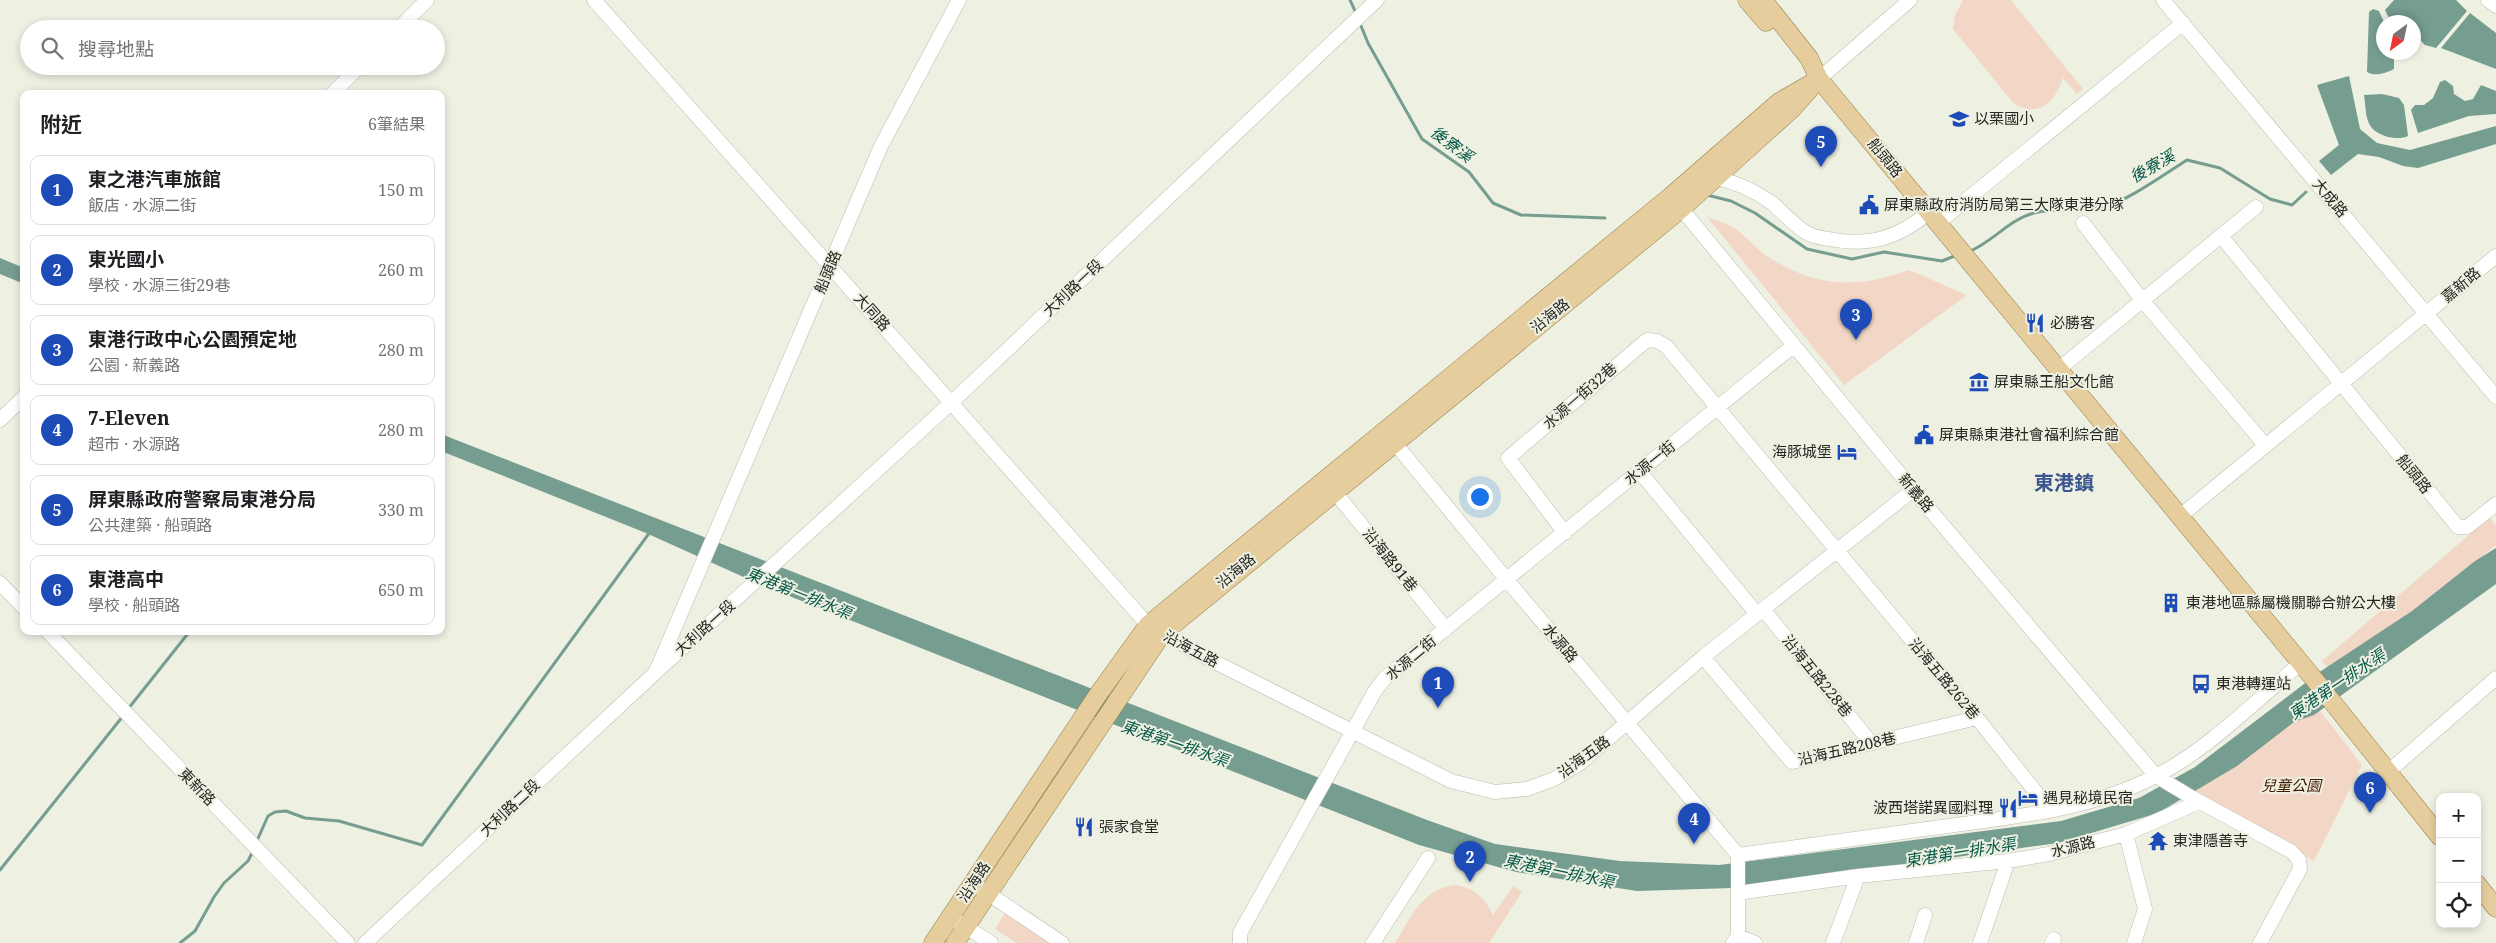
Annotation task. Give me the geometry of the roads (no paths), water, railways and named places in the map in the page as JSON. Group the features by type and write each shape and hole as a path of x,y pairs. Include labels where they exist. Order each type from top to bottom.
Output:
{"main road":[{"name":"船頭路","path":"1747,0 1802,67 1819,79"},
{"name":"船頭路","path":"1762,0 1809,58 1819,79 2059,369"},
{"name":"沿海路","path":"954,943 989,894 1114,705 1155,630 1334,491 1389,436 1610,244 1641,220 1716,178 1792,110 1819,79"},
{"name":"沿海路","path":"933,943 1097,696 1155,630 1676,202 1779,102 1819,79"},
{"path":"2059,369 2301,663 2436,832"},
{"path":"2481,888 2495,903"}],"street":[{"path":"407,20 428,0"},
{"name":"大同路","path":"594,0 1155,630"},
{"name":"船頭路","path":"655,673 881,146 959,0"},
{"path":"1819,79 1910,0"},
{"name":"大成路","path":"2164,0 2496,397"},
{"path":"2488,0 2496,6"},
{"name":"大利路一段","path":"655,673 952,402 1373,4"},
{"path":"1716,178 1737,182 1772,204 1789,221 1809,235 1857,243 1890,238 1933,217 2183,23"},
{"path":"336,90 351,75"},
{"name":"新義路","path":"1676,202 1913,490 2162,779 2195,800"},
{"path":"2059,369 2256,207"},
{"path":"2083,223 2143,301 2265,445"},
{"name":"船頭路","path":"2221,236 2458,527 2468,527 2496,504"},
{"name":"嘉新路","path":"2427,313 2496,256"},
{"path":"2179,517 2427,313"},
{"name":"水源一街32巷","path":"1565,533 1508,458 1647,340 1656,341 1666,346 1716,409"},
{"name":"水源一街","path":"1507,580 1793,346"},
{"path":"0,420 20,401"},
{"name":"沿海五路262巷","path":"1716,409 1977,718 2050,810"},
{"name":"水源路","path":"1389,436 1628,723 1738,862"},
{"name":"沿海五路228巷","path":"1640,472 1872,743"},
{"name":"沿海五路","path":"1155,630 1451,781 1496,792 1528,789 1554,779 1578,764 1703,657 1913,490"},
{"name":"沿海路91巷","path":"1334,491 1446,629"},
{"name":"水源二街","path":"1240,943 1240,933 1375,691 1385,678 1507,580"},
{"path":"0,583 20,604"},
{"name":"東新路","path":"50,635 348,943"},
{"name":"沿海五路208巷","path":"1703,657 1792,762 1977,718"},
{"path":"1755,943 1735,940 1738,862 2050,810 2110,796 2162,779 2301,663"},
{"name":"大利路二段","path":"365,943 655,673"},
{"path":"2388,772 2496,678"},
{"path":"2195,800 2292,852 2298,860 2300,869 2260,943"},
{"name":"水源路","path":"1738,891 1858,876 2008,861 2049,854 2126,834 2195,800"},
{"path":"2126,834 2145,909 2134,943"},
{"path":"1373,943 1428,858"},
{"path":"1980,943 2008,861"},
{"path":"1833,943 1858,876"},
{"path":"973,883 1062,943"},
{"path":"1916,943 1926,915"},
{"path":"950,916 991,943"}],"water":[{"path":"2394,0 2456,0 2467,11 2436,48 2425,45 2421,41 2421,15 2388,15 2385,10"},
{"path":"2373,9 2379,11 2381,15 2376,15 2376,60 2394,60 2394,69 2384,73 2367,72 2369,12"},
{"path":"2470,13 2496,33 2496,69 2441,48"},
{"path":"2349,76 2360,129 2377,143 2410,150 2496,126 2496,144 2418,168 2403,166 2379,157 2358,154 2331,175 2319,161 2339,145 2317,85"},
{"path":"2445,80 2453,86 2454,94 2465,101 2473,99 2481,85 2496,91 2496,114 2469,116 2418,133 2411,110 2415,105 2424,105 2433,98 2440,82"},
{"path":"2382,94 2399,98 2404,105 2408,136 2401,138 2388,137 2380,134 2371,126 2368,121 2364,95"},
{"path":"0,258 20,266 20,282 0,274"},
{"name":"東港第一排水渠","path":"445,436 1427,820 1495,844 1620,861 1719,865 2061,821 2139,798 2195,767 2321,671 2412,611 2475,561 2496,548 2496,584 2314,715 2294,722 2237,766 2158,813 2058,843 1732,888 1637,891 1516,872 1419,845 759,584 646,533 445,453"}],"waterway":[{"name":"後寮溪","path":"1350,0 1356,13"},
{"name":"後寮溪","path":"1359,21 1368,43 1422,139 1469,172 1493,203 1521,215 1605,218"},
{"name":"後寮溪","path":"1968,252 2025,216 2042,211 2103,207 2123,200 2187,160 2220,168 2270,199 2292,205 2306,192"},
{"path":"1707,195 1731,201 1755,213 1807,249 1852,259 1884,252 1942,261 1957,255"},
{"path":"256,843 268,816 275,812 286,811 305,818 339,821 422,845 650,532"},
{"path":"128,709 187,635"},
{"path":"0,870 123,716"},
{"path":"180,943 195,931 224,883 248,861 253,851"}],"place":[{"name":"以栗國小","path":"1959,119"},
{"name":"屏東縣政府警察局東港分局","path":"1821,167"},
{"name":"屏東縣政府消防局第三大隊東港分隊","path":"1869,205"},
{"name":"必勝客","path":"2035,323"},
{"name":"東港行政中心公園預定地","path":"1856,340"},
{"name":"屏東縣王船文化館","path":"1979,382"},
{"name":"屏東縣東港社會福利綜合館","path":"1924,435"},
{"name":"海豚城堡","path":"1847,452"},
{"name":"東港地區縣屬機關聯合辦公大樓","path":"2171,603"},
{"name":"東港轉運站","path":"2201,684"},
{"name":"東之港汽車旅館","path":"1438,708"},
{"name":"遇見秘境民宿","path":"2028,798"},
{"name":"波西塔諾異國料理","path":"2008,808"},
{"name":"東港高中","path":"2370,813"},
{"name":"張家食堂","path":"1084,827"},
{"name":"東津隱善寺","path":"2158,841"},
{"name":"7-Eleven","path":"1694,844"},
{"name":"東光國小","path":"1470,882"}],"district":[{"name":"東港鎮","path":"2064,483"}],"park label":[{"name":"兒童公園","path":"2291,786"}]}
